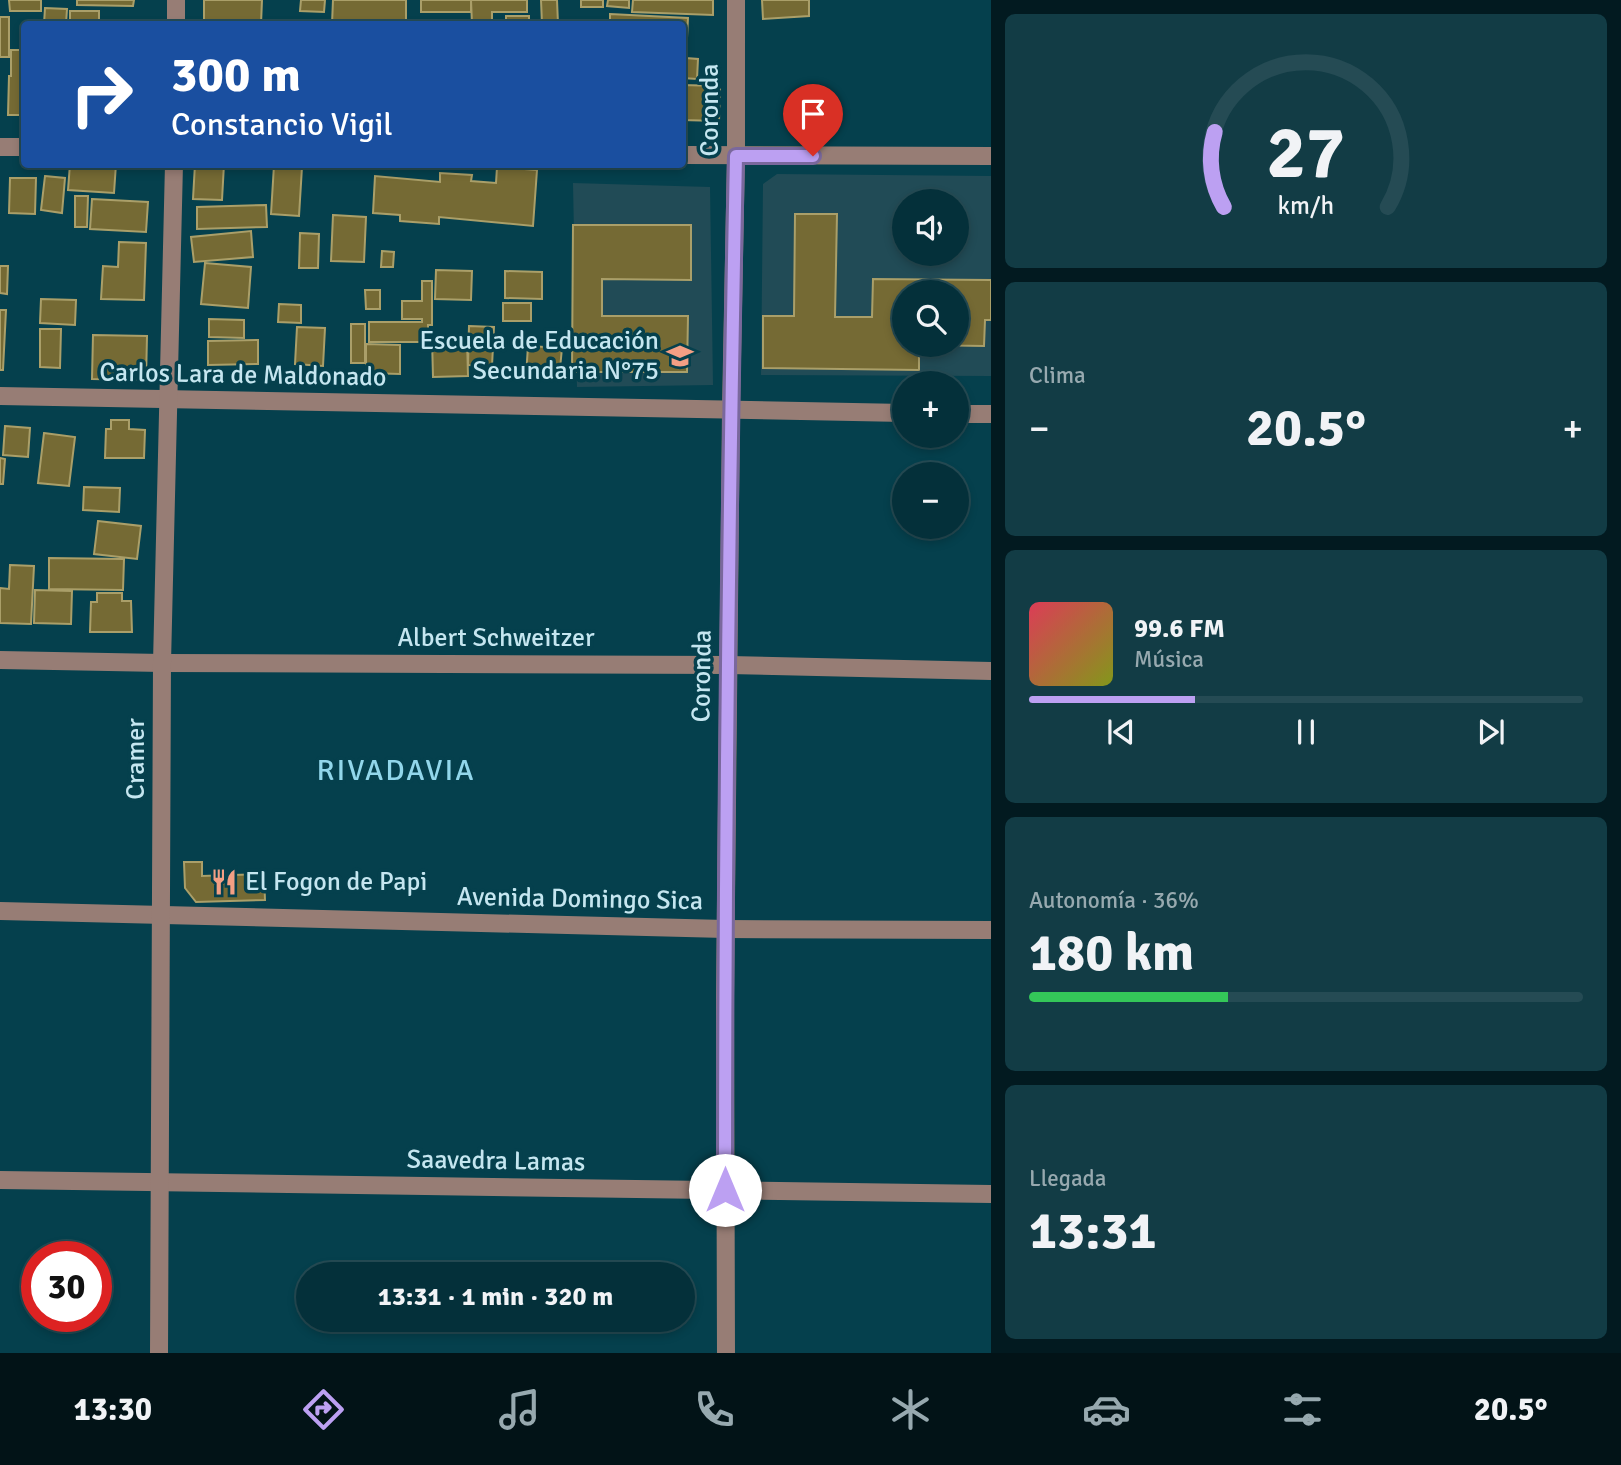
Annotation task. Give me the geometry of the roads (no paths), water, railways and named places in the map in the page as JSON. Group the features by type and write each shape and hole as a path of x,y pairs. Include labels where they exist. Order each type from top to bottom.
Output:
{"street":[{"path":"176,0 176,21"},
{"name":"Coronda","path":"726,1353 725,929 736,0"},
{"path":"0,147 21,147"},
{"path":"686,155 991,156"},
{"name":"Cramer","path":"159,1353 163,663 174,168"},
{"name":"Carlos Lara de Maldonado","path":"0,396 892,413"},
{"path":"969,414 991,414"},
{"name":"Albert Schweitzer","path":"0,660 729,665 991,671"},
{"name":"Avenida Domingo Sica","path":"0,911 725,929 991,930"},
{"name":"Saavedra Lamas","path":"0,1180 991,1194"}],"place":[{"name":"Escuela de Educación Secundaria N°75","path":"680,356"},
{"name":"El Fogon de Papi","path":"224,882"}],"district":[{"name":"RIVADAVIA","path":"396,770"}]}
